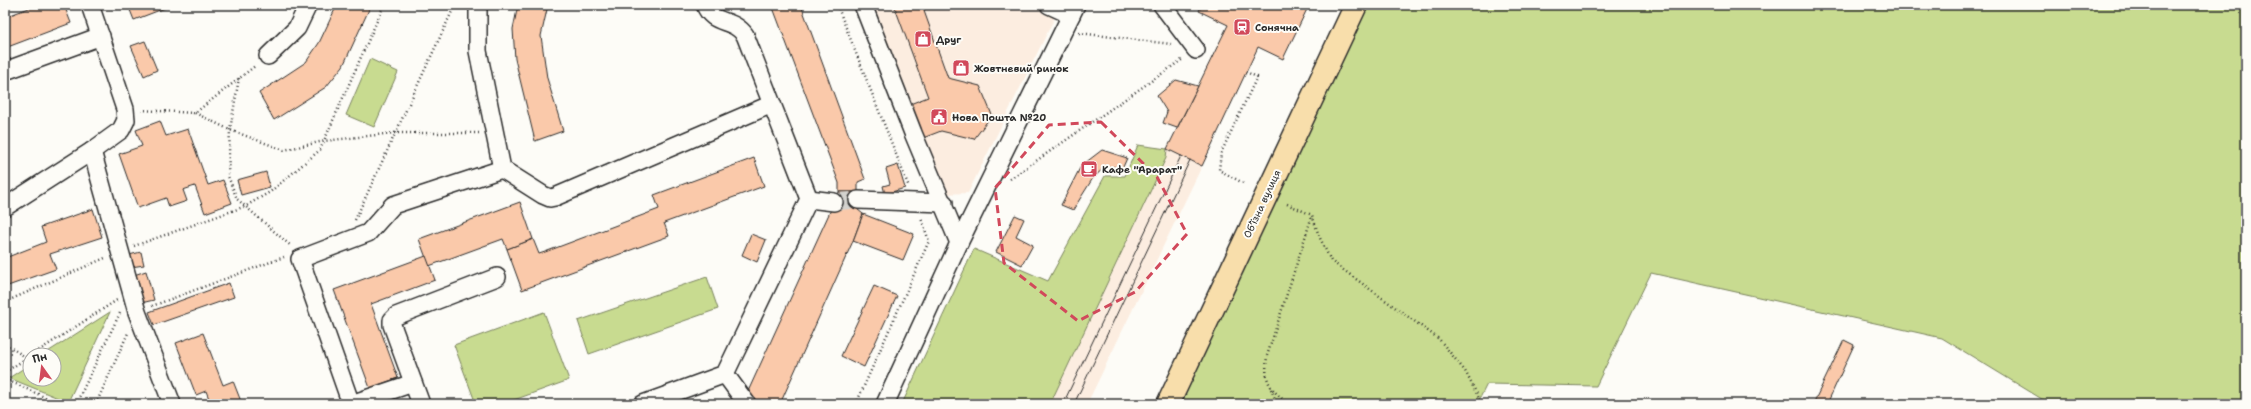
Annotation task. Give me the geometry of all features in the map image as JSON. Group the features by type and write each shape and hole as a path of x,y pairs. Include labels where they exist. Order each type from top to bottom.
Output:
{"main road":[{"name":"Обʼїзна вулиця","path":"1168,404 1356,5"}],"street":[{"path":"5,207 92,151 121,130 126,120 125,109 90,5"},
{"path":"268,56 297,28 308,5"},
{"path":"478,5 478,51 502,169 550,198 772,104"},
{"path":"643,404 725,374 809,199 745,35 738,26 714,18 708,14 705,5"},
{"path":"863,5 913,133 944,203 959,243"},
{"path":"885,404 959,243 1073,10 1049,5"},
{"path":"1162,5 1196,50"},
{"path":"5,70 101,36"},
{"path":"92,151 137,312 172,404"},
{"path":"413,383 351,404 299,256 368,233 393,205 502,169"},
{"path":"809,199 834,202"},
{"path":"858,200 944,203"},
{"path":"421,404 392,325 392,320 396,316 497,277"},
{"path":"725,374 747,404"}],"path":[{"path":"5,302 119,252 246,206 276,188 320,150 384,5"},
{"path":"353,225 394,133 455,5"},
{"path":"1063,31 1186,46 1196,50"},
{"path":"1007,180 1196,50"},
{"path":"195,113 268,56"},
{"path":"1242,183 1219,170 1221,153 1257,77 1246,72"},
{"path":"96,404 137,312 299,256 237,199 228,176 230,130 239,78"},
{"path":"125,109 195,113 230,130 284,150 324,141 394,133 494,134"},
{"path":"1287,204 1312,215 1319,236 1331,261 1439,339 1465,371 1482,404"},
{"path":"1277,404 1265,374 1267,356 1312,215"},
{"path":"44,347 131,291"},
{"path":"76,404 131,291"},
{"path":"5,344 22,352"},
{"path":"5,372 22,361"},
{"path":"5,379 54,401 55,404"},
{"path":"1270,388 1288,404"}],"highlighted area":[{"path":"1101,122 1157,177 1187,234 1135,292 1078,321 1004,263 995,188 1049,125"}],"shaded area":[{"name":"Жовтневий ринок","path":"867,5 1061,5 968,193 944,194"},
{"path":"1167,149 1202,166 1087,404 1050,404 1166,158"}],"green space":[{"path":"1356,5 2246,5 2246,404 2050,404 1942,338 1651,273 1596,386 1487,384 1477,404 1168,404"},
{"path":"370,59 398,72 374,127 346,115"},
{"path":"1138,145 1167,149 1166,158 1050,404 902,404 974,249 1048,281 1105,176 1125,176"},
{"path":"707,277 718,309 589,354 578,321"},
{"path":"110,312 68,402 31,387 62,387 62,347 55,347"},
{"path":"544,312 569,380 503,404 476,404 454,345"},
{"path":"22,369 22,383 9,378"}],"building":[{"path":"37,5 64,5 71,23 5,48 5,17"},
{"path":"128,5 173,5 134,20"},
{"path":"337,5 371,5 343,66 326,87 274,120 259,93 306,62 319,43"},
{"path":"518,5 548,5 541,36 547,78 563,131 535,141 515,59 513,29"},
{"path":"772,5 801,5 865,179 858,182 858,192 839,192 839,183"},
{"path":"894,5 927,5 924,11 948,78 980,86 992,115 974,139 941,131 923,138 910,104 928,97"},
{"path":"1202,5 1309,5 1283,59 1258,47 1202,166 1167,149 1228,25 1199,11"},
{"path":"145,41 157,70 144,76 131,46"},
{"path":"1176,80 1198,86 1177,128 1163,123 1167,112 1157,96"},
{"path":"160,121 166,136 188,129 208,185 223,180 232,203 205,213 195,186 183,190 187,201 169,207 166,198 138,208 119,154 142,146 136,130"},
{"path":"1102,150 1127,158 1123,167 1105,167 1093,178 1073,210 1061,205 1081,166"},
{"path":"754,158 764,186 664,223 669,236 522,290 507,249 533,239 539,254 545,252 659,209 654,195"},
{"path":"898,165 905,188 885,194 883,186 890,184 886,169"},
{"path":"266,172 270,187 241,195 237,180"},
{"path":"839,192 858,192 857,209 863,214 853,241 780,404 748,404 745,398"},
{"path":"520,202 533,239 507,249 503,239 429,266 419,239"},
{"path":"93,209 102,237 50,254 56,269 5,287 5,258 46,242 41,227"},
{"path":"863,214 914,234 903,260 853,241"},
{"path":"1015,215 1024,219 1016,236 1033,245 1022,265 996,252"},
{"path":"751,234 766,240 757,262 742,255"},
{"path":"141,252 144,265 131,267 129,255"},
{"path":"426,256 435,280 371,304 398,378 370,388 334,290"},
{"path":"146,271 154,300 141,303 134,275"},
{"path":"229,283 234,297 154,325 149,312"},
{"path":"874,286 897,296 864,367 841,356"},
{"path":"203,333 223,385 233,381 242,404 211,404 206,391 196,395 176,343"},
{"path":"1844,340 1854,345 1827,404 1813,404"},
{"path":"395,399 397,404 383,404"}],"tunnel":[{"path":"834,202 858,200"}],"tram line":[{"path":"1063,404 1181,156"},
{"path":"1074,404 1190,160"}],"place":[{"name":"Сонячна","path":"1242,27"},
{"name":"Друг","path":"923,39"},
{"name":"Жовтневий ринок","path":"961,68"},
{"name":"Нова Пошта №20","path":"939,117"},
{"name":"Кафе \"Арарат\"","path":"1089,169"}]}
